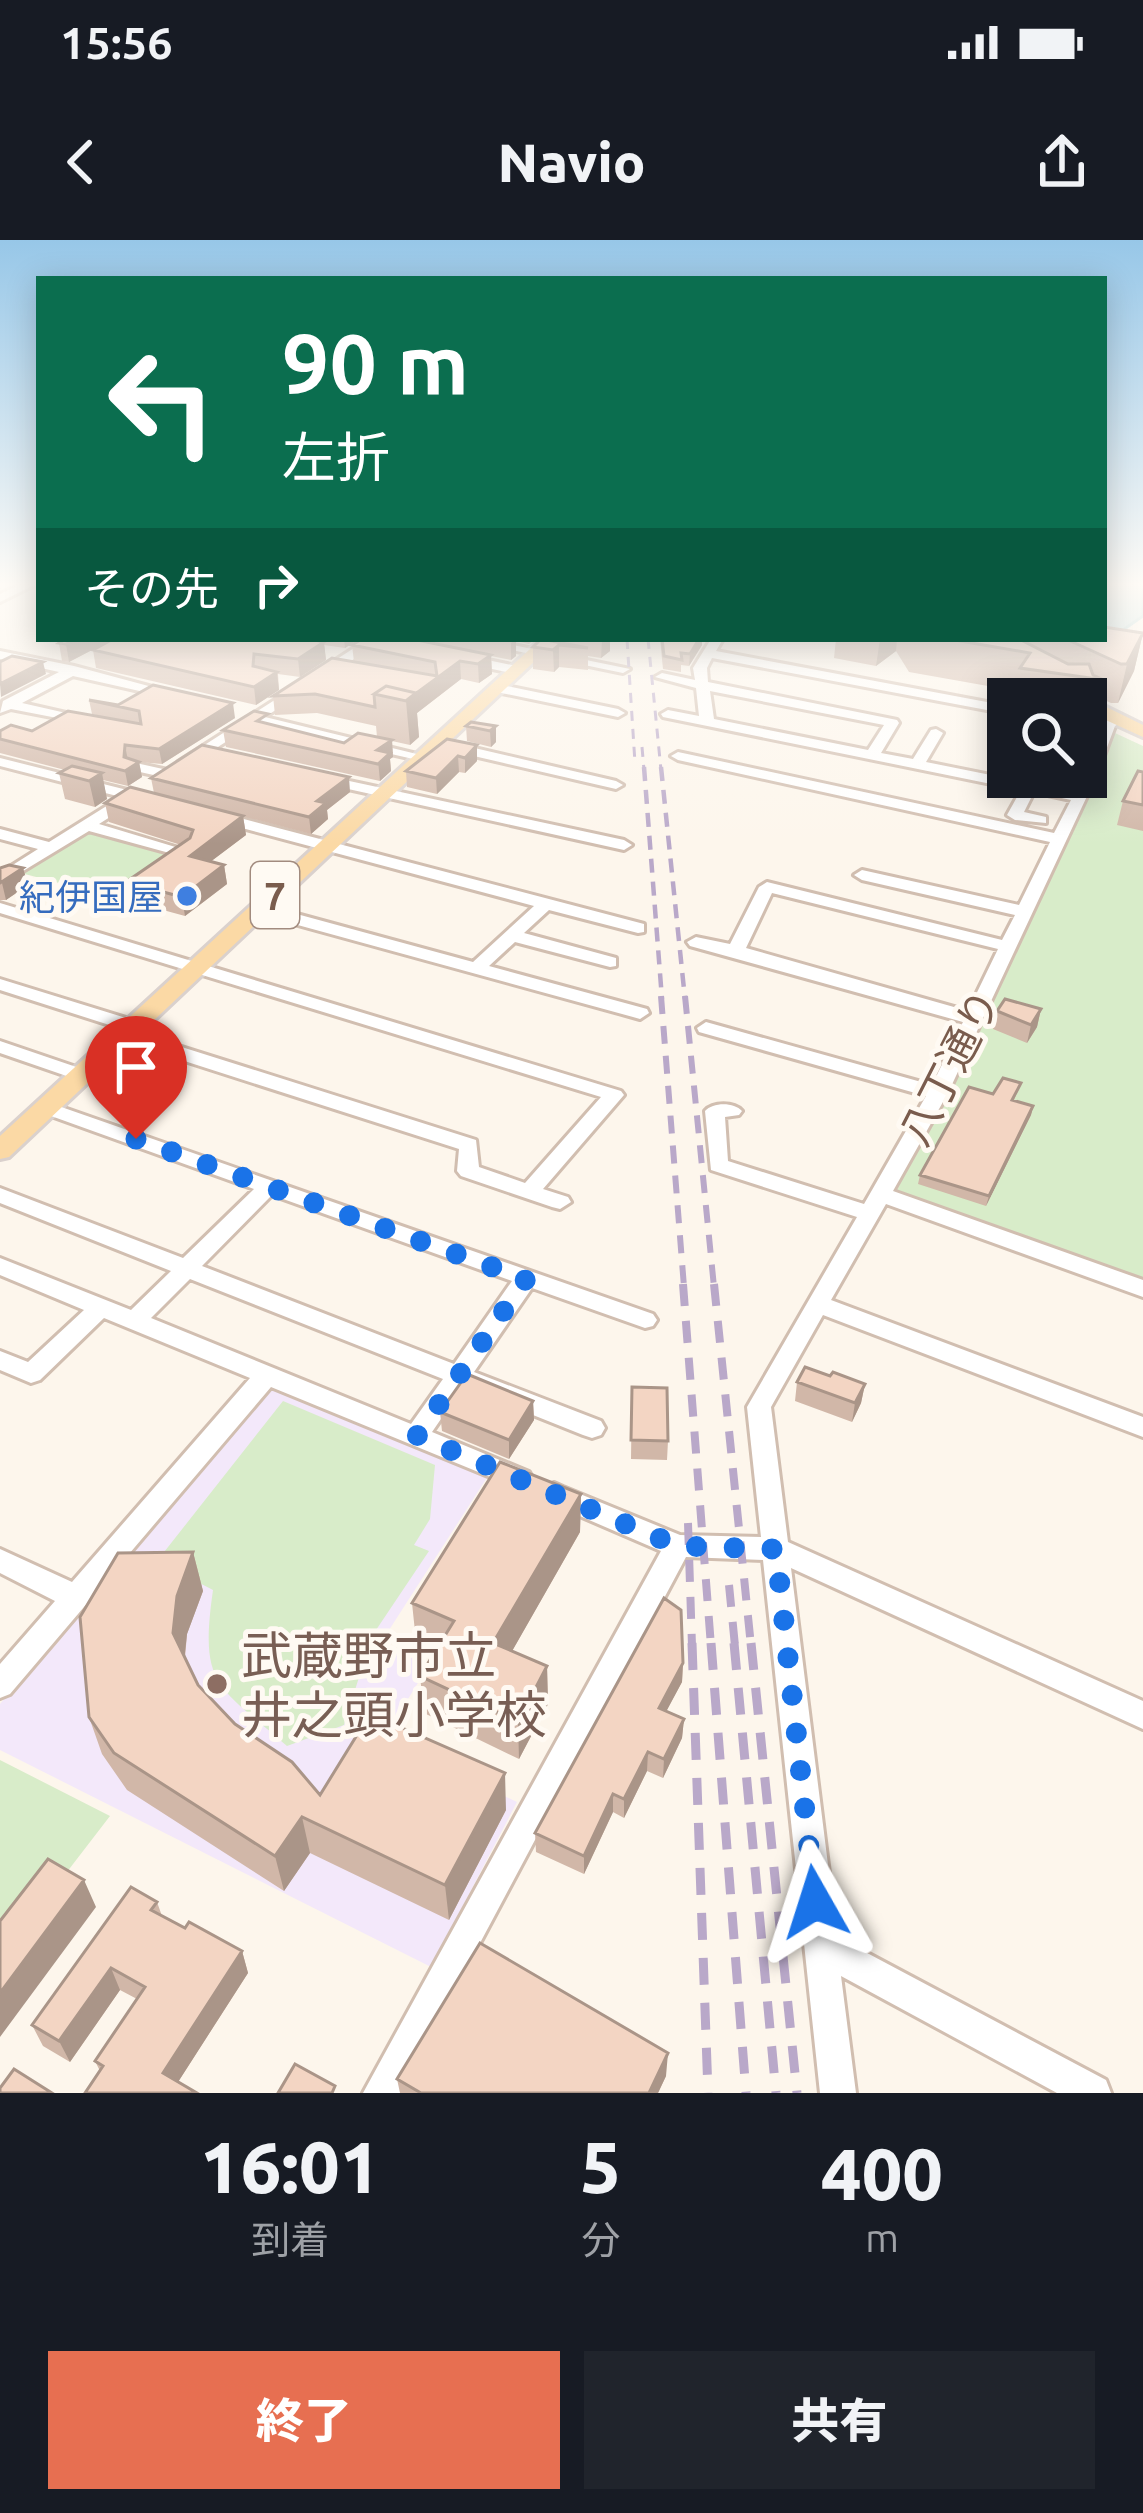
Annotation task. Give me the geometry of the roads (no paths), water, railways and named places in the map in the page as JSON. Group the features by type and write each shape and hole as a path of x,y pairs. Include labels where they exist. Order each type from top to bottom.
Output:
{"main road":[{"name":"7","path":"1,1149 514,671"},
{"path":"1107,725 1143,733"}],"street":[{"path":"3,705 71,671"},
{"path":"74,671 188,698"},
{"path":"0,880 303,686 318,671"},
{"path":"701,671 707,722"},
{"path":"829,671 987,705"},
{"path":"662,677 892,723 872,756"},
{"path":"284,682 303,686"},
{"path":"497,688 618,713"},
{"path":"3,705 94,724"},
{"path":"235,709 616,784"},
{"path":"668,714 987,779"},
{"path":"917,764 936,734"},
{"path":"202,751 224,756"},
{"path":"678,756 1062,832"},
{"path":"0,762 177,807"},
{"path":"140,765 169,772"},
{"path":"310,776 624,845"},
{"path":"79,804 104,788"},
{"path":"1024,798 1015,815 1062,832"},
{"name":"八丁通り","path":"776,1549 757,1457 759,1407 938,1093 1079,798"},
{"path":"198,813 638,928"},
{"path":"87,826 184,852"},
{"path":"0,834 51,848"},
{"path":"862,875 1025,912"},
{"path":"736,952 767,887 1009,947"},
{"path":"476,969 546,903"},
{"path":"0,908 614,1095 529,1192"},
{"path":"260,909 640,1013"},
{"path":"511,935 610,962"},
{"path":"696,942 974,1019"},
{"path":"0,984 470,1145 468,1171 560,1202"},
{"path":"706,1028 938,1093"},
{"path":"0,1047 81,1075"},
{"path":"47,1108 645,1319"},
{"path":"732,1111 715,1111 718,1165 876,1204 1143,1289"},
{"path":"133,1322 269,1186"},
{"path":"0,1195 592,1428"},
{"path":"0,1266 678,1546 776,1549 1143,1715"},
{"path":"417,1436 526,1279"},
{"path":"817,1304 1143,1426"},
{"path":"0,1360 31,1374 100,1308"},
{"path":"0,1685 266,1376"},
{"path":"380,2093 678,1546"},
{"path":"776,1549 838,2093"},
{"path":"0,1561 75,1597"},
{"path":"820,1946 1093,2093"}],"railway":[{"path":"629,671 635,763"},
{"path":"651,671 661,770"},
{"path":"642,747 644,770"},
{"path":"644,767 662,999"},
{"path":"661,767 685,999"},
{"path":"661,996 684,1287"},
{"path":"685,996 714,1287"},
{"path":"683,1284 711,1646"},
{"path":"714,1284 751,1646"},
{"path":"688,1523 692,1646"},
{"path":"729,1585 735,1646"},
{"path":"692,1643 708,2093"},
{"path":"711,1643 746,2093"},
{"path":"734,1643 776,2093"},
{"path":"751,1643 797,2093"}],"place":[{"name":"紀伊国屋","path":"187,896"},
{"name":"武蔵野市立 井之頭小学校","path":"217,1684"}]}
